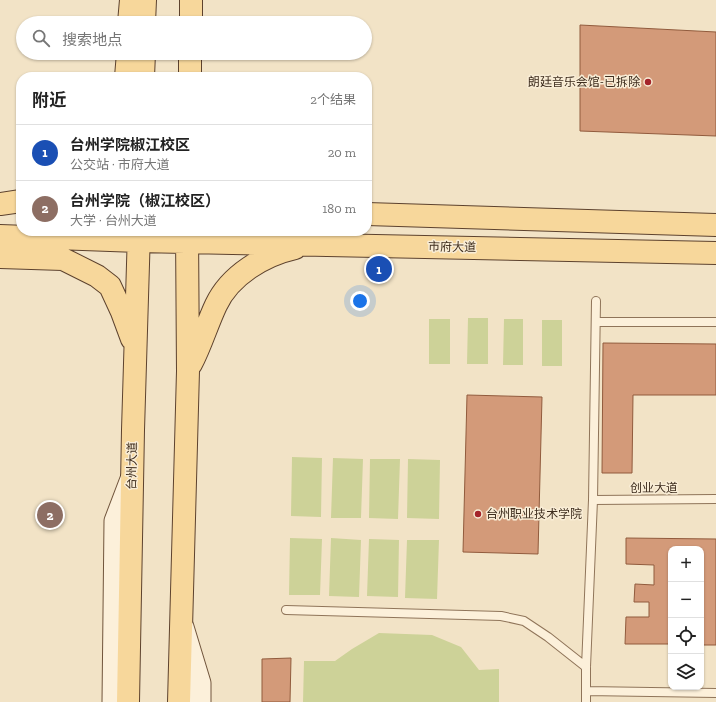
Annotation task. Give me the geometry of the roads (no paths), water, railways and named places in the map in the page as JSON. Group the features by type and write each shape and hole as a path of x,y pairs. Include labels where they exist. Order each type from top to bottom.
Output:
{"main road":[{"path":"130,16 131,0"},
{"path":"144,16 145,0"},
{"path":"191,0 191,16"},
{"path":"126,72 127,60"},
{"path":"143,72 144,60"},
{"path":"190,60 190,72"},
{"path":"0,205 16,202"},
{"path":"372,203 424,208 459,217"},
{"path":"0,205 16,207"},
{"path":"372,214 716,225"},
{"name":"市府大道","path":"0,236 187,236 317,244 716,253"},
{"name":"台州大道","path":"128,702 132,475 139,236"},
{"path":"179,702 188,371 187,236"},
{"path":"188,371 200,346 216,304 224,290 240,274 262,260 279,253 317,244"},
{"path":"0,257 63,259 97,276 110,286 122,312 135,349"},
{"path":"112,702 115,521 132,475"},
{"path":"181,619 200,683 200,702"}],"lane":[{"path":"586,702 596,301"},
{"path":"596,322 716,322"},
{"name":"创业大道","path":"592,500 716,499"},
{"path":"286,610 501,616 524,621 548,637 586,667"},
{"path":"586,691 716,693"}],"place":[{"name":"朗廷音乐会馆-已拆除","path":"648,82"},
{"name":"台州学院椒江校区","path":"379,269"},
{"name":"台州职业技术学院","path":"478,514"},
{"name":"台州学院（椒江校区）","path":"50,515"}]}
